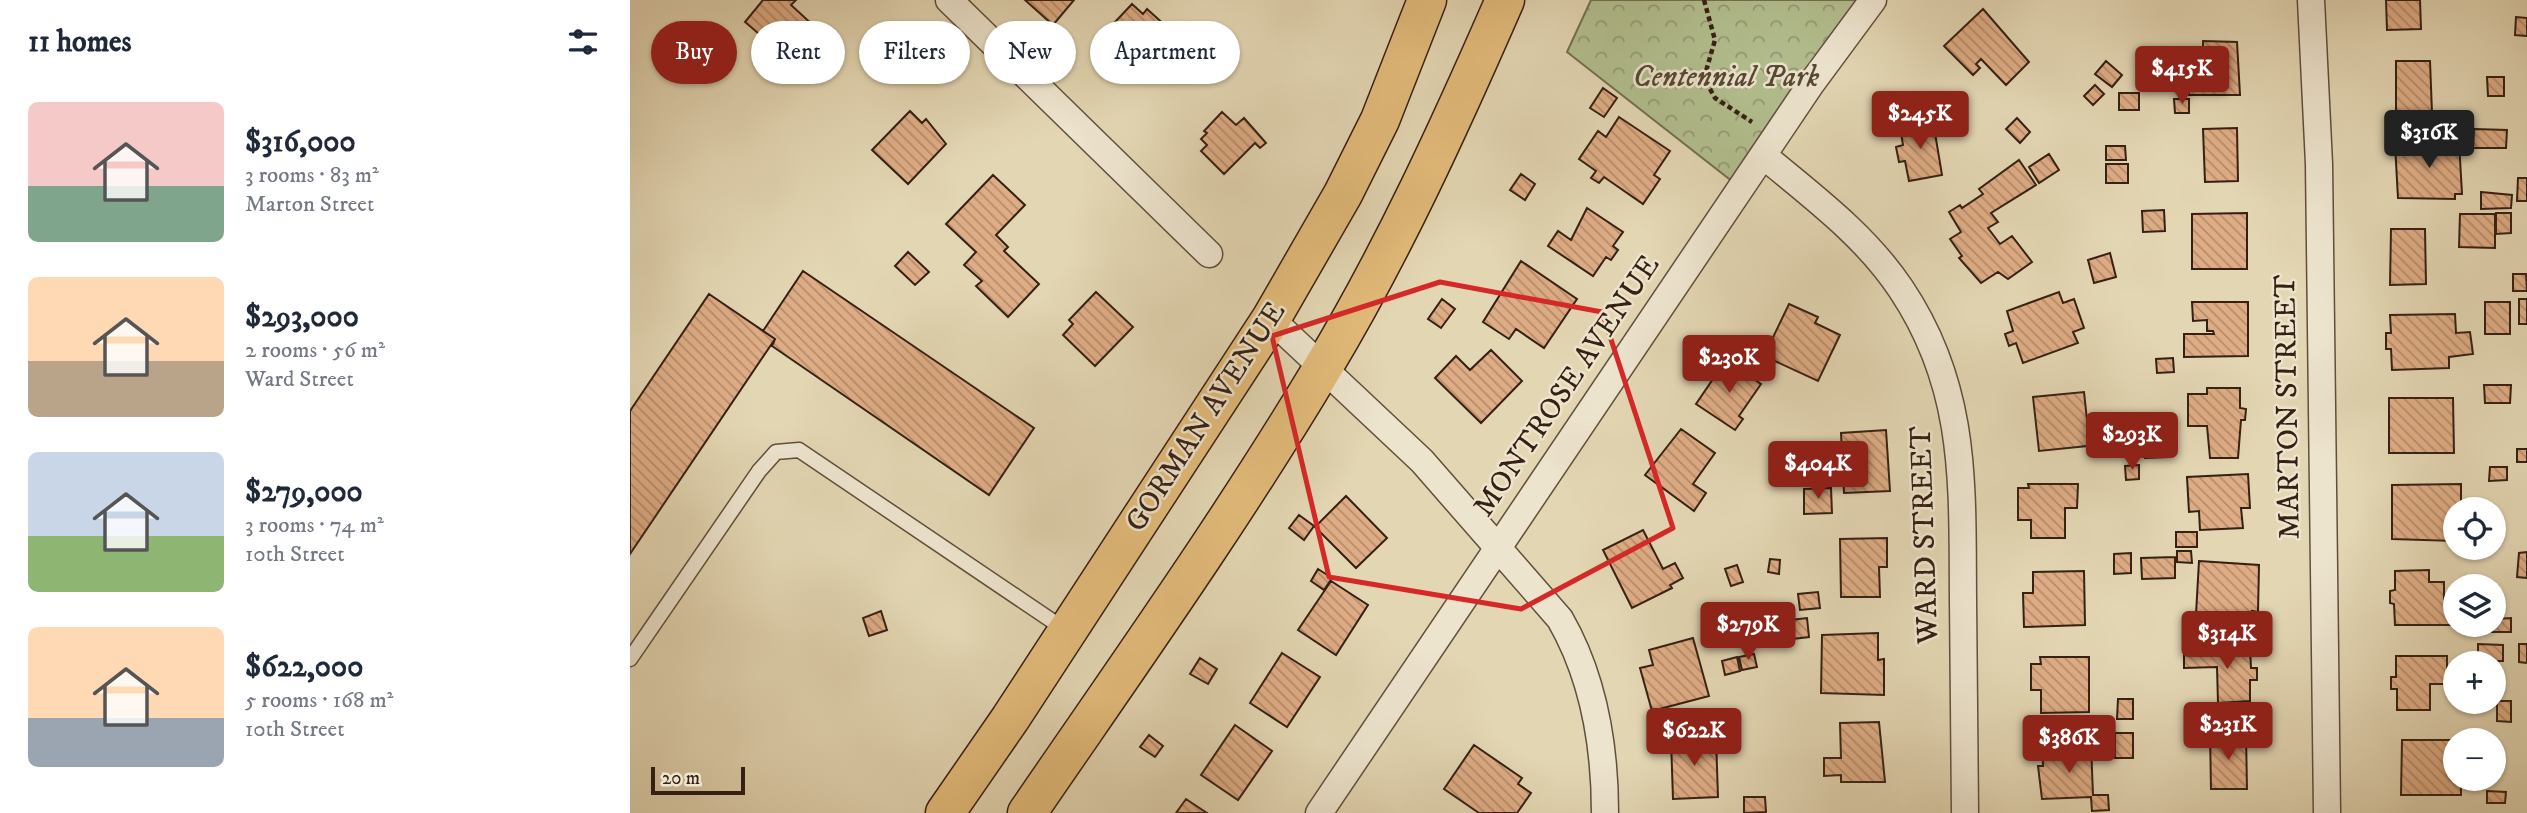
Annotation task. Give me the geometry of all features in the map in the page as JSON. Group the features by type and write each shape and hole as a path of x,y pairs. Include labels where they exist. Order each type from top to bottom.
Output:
{"main road":[{"name":"GORMAN AVENUE","path":"945,813 1271,319 1343,194 1380,120 1427,0"},
{"path":"1027,813 1154,626 1323,368 1397,232 1463,96 1505,0"}],"street":[{"path":"949,0 1209,254"},
{"name":"MONTROSE AVENUE","path":"1319,813 1811,84 1873,0"},
{"name":"MARTON STREET","path":"2311,0 2319,164 2327,813"},
{"name":"WARD STREET","path":"1770,147 1874,254 1901,289 1943,371 1956,421 1962,481 1965,813"},
{"path":"1271,319 1422,461 1560,619 1573,641 1591,692 1600,734 1605,813"}],"lane":[{"path":"630,659 759,471 776,452 799,450 1067,631"}],"path":[{"path":"1704,0 1715,40 1704,78 1714,98 1770,147"}],"highlighted area":[{"path":"1440,282 1602,312 1673,528 1521,609 1329,577 1272,336"}],"green space":[{"name":"Centennial Park","path":"1591,0 1880,0 1742,189 1567,52"}],"building":[{"path":"763,0 796,0 791,5 809,21 751,21 751,27 745,22"},
{"path":"1025,0 1074,0 1056,21 1049,21"},
{"path":"2386,0 2420,0 2421,29 2387,30"},
{"path":"1132,4 1143,14 1147,9 1160,21 1116,21"},
{"path":"1983,9 2029,62 2006,85 1981,59 1976,64 1980,68 1973,75 1944,46"},
{"path":"2516,17 2527,18 2527,36 2515,35"},
{"path":"2203,41 2237,42 2240,95 2189,95 2189,65 2203,66"},
{"path":"2106,61 2122,75 2112,87 2095,74"},
{"path":"2396,61 2430,61 2432,113 2396,113"},
{"path":"2487,77 2504,77 2504,96 2488,96"},
{"path":"2095,85 2104,94 2093,105 2084,96"},
{"path":"1603,88 1617,98 1604,117 1590,108"},
{"path":"2119,93 2139,93 2139,110 2119,110"},
{"path":"2174,99 2189,99 2189,113 2175,113"},
{"path":"910,111 922,123 926,119 946,144 908,184 872,150"},
{"path":"1222,112 1236,125 1244,118 1266,143 1260,148 1255,143 1224,174 1201,151 1207,145 1201,139 1207,133 1204,131"},
{"path":"1619,117 1670,151 1654,175 1660,179 1643,204 1604,177 1599,183 1591,178 1596,171 1579,159 1598,131 1606,137"},
{"path":"2017,118 2030,132 2020,143 2006,129"},
{"path":"1933,121 1942,175 1909,181 1905,161 1899,162 1896,147 1903,145 1900,127"},
{"path":"2237,128 2238,181 2205,182 2203,129"},
{"path":"2474,129 2507,130 2506,148 2473,148"},
{"path":"2459,141 2462,194 2455,194 2455,199 2398,198 2395,144"},
{"path":"2106,146 2125,146 2126,160 2106,160"},
{"path":"2049,154 2059,170 2039,183 2029,167"},
{"path":"2019,160 2036,185 1991,213 1998,222 1988,228 2000,244 2012,236 2032,262 2008,279 1998,272 1981,283 1959,258 1962,256 1950,239 1961,232 1949,212 1960,205 1962,208 1983,194 1979,189"},
{"path":"2106,164 2128,164 2128,183 2106,183"},
{"path":"1521,174 1535,184 1525,200 1510,190"},
{"path":"993,175 1025,205 996,235 1008,247 1004,251 1039,284 1008,317 976,286 982,281 964,265 976,252 946,224"},
{"path":"2518,178 2527,178 2527,201 2517,201"},
{"path":"2481,192 2512,195 2511,208 2481,209"},
{"path":"1587,208 1623,232 1613,246 1618,250 1611,260 1606,257 1593,276 1548,246 1558,231 1571,240"},
{"path":"2164,210 2165,231 2143,232 2142,211"},
{"path":"2247,213 2247,269 2192,269 2192,214"},
{"path":"2496,213 2511,213 2511,233 2496,234"},
{"path":"2460,214 2495,214 2495,248 2459,247"},
{"path":"2391,229 2425,229 2426,284 2390,285"},
{"path":"908,252 929,272 915,285 895,266"},
{"path":"2110,253 2116,277 2094,283 2088,260"},
{"path":"1521,261 1577,299 1544,348 1516,329 1509,339 1483,322"},
{"path":"803,271 1034,428 989,495 772,346 775,339 763,331"},
{"path":"2513,274 2526,274 2527,291 2513,291"},
{"path":"1096,292 1133,327 1095,366 1063,335 1073,324 1069,320"},
{"path":"2059,292 2063,303 2074,299 2084,328 2073,332 2078,343 2023,363 2016,343 2009,346 2005,334 2013,331 2007,311"},
{"path":"709,294 775,339 630,554 630,411"},
{"path":"1442,299 1455,309 1441,328 1428,319"},
{"path":"2519,299 2527,299 2527,324 2519,324"},
{"path":"2192,302 2248,302 2248,356 2184,357 2184,334 2214,334 2213,331 2207,331 2207,320 2193,321"},
{"path":"2485,302 2510,302 2510,334 2485,334"},
{"path":"1789,304 1818,317 1815,323 1840,335 1818,381 1764,356"},
{"path":"2455,314 2456,333 2470,332 2473,354 2449,357 2449,368 2392,370 2391,349 2386,349 2386,333 2391,333 2390,315"},
{"path":"1491,350 1522,381 1481,423 1435,378 1456,356 1470,370"},
{"path":"2173,358 2174,372 2157,373 2156,359"},
{"path":"1726,360 1761,384 1739,416 1743,419 1735,430 1696,404"},
{"path":"2484,385 2511,385 2510,403 2485,403"},
{"path":"2207,388 2240,388 2240,408 2246,409 2245,420 2241,420 2238,458 2210,458 2207,426 2188,426 2188,394 2207,394"},
{"path":"2084,392 2088,429 2096,429 2097,445 2039,451 2033,397"},
{"path":"2389,398 2453,398 2454,453 2389,453"},
{"path":"1681,429 1715,453 1693,484 1706,493 1694,511 1645,475"},
{"path":"1886,430 1890,491 1844,493 1841,433"},
{"path":"2144,442 2169,442 2169,457 2145,458"},
{"path":"2517,449 2527,449 2527,462 2517,462"},
{"path":"2139,465 2139,479 2126,480 2125,466"},
{"path":"2490,467 2507,467 2507,480 2489,481"},
{"path":"2248,474 2250,508 2241,508 2243,528 2200,530 2199,511 2189,512 2187,477"},
{"path":"2028,484 2078,484 2077,508 2065,508 2065,538 2031,538 2031,520 2018,520 2018,488 2029,488"},
{"path":"2461,484 2461,497 2443,497 2443,541 2392,539 2392,485"},
{"path":"1831,488 1832,513 1804,514 1804,489"},
{"path":"1346,496 1387,538 1356,568 1315,527"},
{"path":"1299,515 1314,526 1304,540 1289,528"},
{"path":"1643,530 1663,569 1675,563 1683,578 1670,585 1672,588 1632,608 1603,550"},
{"path":"2176,532 2197,532 2197,547 2176,547"},
{"path":"1887,538 1887,567 1879,567 1880,597 1841,597 1840,539"},
{"path":"2177,551 2191,551 2192,563 2177,562"},
{"path":"2527,552 2527,578 2517,577 2519,553"},
{"path":"2131,553 2131,573 2114,574 2114,554"},
{"path":"2175,557 2175,578 2142,579 2141,558"},
{"path":"1770,559 1780,560 1779,574 1768,572"},
{"path":"2199,561 2259,565 2258,612 2252,611 2252,615 2218,614 2218,633 2195,632"},
{"path":"1737,565 1743,582 1731,586 1725,569"},
{"path":"1318,569 1332,578 1324,590 1311,581"},
{"path":"2429,570 2429,582 2443,582 2443,625 2395,625 2390,591 2395,590 2395,571"},
{"path":"2084,571 2085,625 2024,627 2023,593 2033,593 2033,572"},
{"path":"1331,581 1368,605 1336,655 1298,630"},
{"path":"1818,592 1820,608 1800,610 1798,594"},
{"path":"881,611 887,630 869,636 863,618"},
{"path":"1807,618 1809,637 1784,640 1782,621"},
{"path":"2506,618 2511,618 2511,632 2506,632"},
{"path":"1878,633 1878,660 1884,659 1884,695 1821,693 1822,635"},
{"path":"1693,638 1709,696 1652,711 1640,668 1653,665 1649,650"},
{"path":"2478,644 2503,645 2503,651 2478,651"},
{"path":"2519,644 2527,644 2527,663 2519,662"},
{"path":"2250,647 2251,668 2257,668 2257,680 2250,680 2250,701 2218,703 2217,667 2184,668 2184,653 2199,652 2199,649"},
{"path":"1282,653 1320,677 1287,727 1250,703"},
{"path":"1754,654 1757,667 1742,670 1739,657"},
{"path":"2396,656 2443,656 2443,684 2430,684 2430,710 2397,710 2397,689 2391,689 2391,677 2396,677"},
{"path":"1737,657 1740,671 1725,675 1722,661"},
{"path":"2040,657 2089,657 2089,712 2041,713 2041,690 2031,690 2031,664 2041,664"},
{"path":"1200,658 1217,669 1208,684 1190,674"},
{"path":"2118,699 2133,699 2133,719 2117,719"},
{"path":"2506,701 2511,701 2511,722 2497,721 2497,714 2506,714"},
{"path":"1879,722 1885,782 1841,782 1841,775 1824,776 1824,758 1841,758 1840,723"},
{"path":"1235,725 1272,751 1238,800 1201,775"},
{"path":"2115,733 2133,733 2133,758 2115,758"},
{"path":"2210,734 2246,734 2247,789 2211,789"},
{"path":"1149,735 1163,746 1155,757 1140,747"},
{"path":"1716,738 1718,797 1673,799 1671,740"},
{"path":"2402,740 2443,740 2443,791 2461,791 2461,795 2401,795"},
{"path":"2091,744 2093,795 2108,795 2109,810 2092,811 2091,797 2042,799 2038,766 2043,766 2042,746"},
{"path":"1474,745 1522,778 1518,784 1531,793 1517,813 1479,813 1444,789"},
{"path":"2487,791 2506,792 2505,803 2487,803"},
{"path":"1744,797 1765,797 1766,812 1744,813"},
{"path":"1186,799 1207,813 1176,813"}]}
